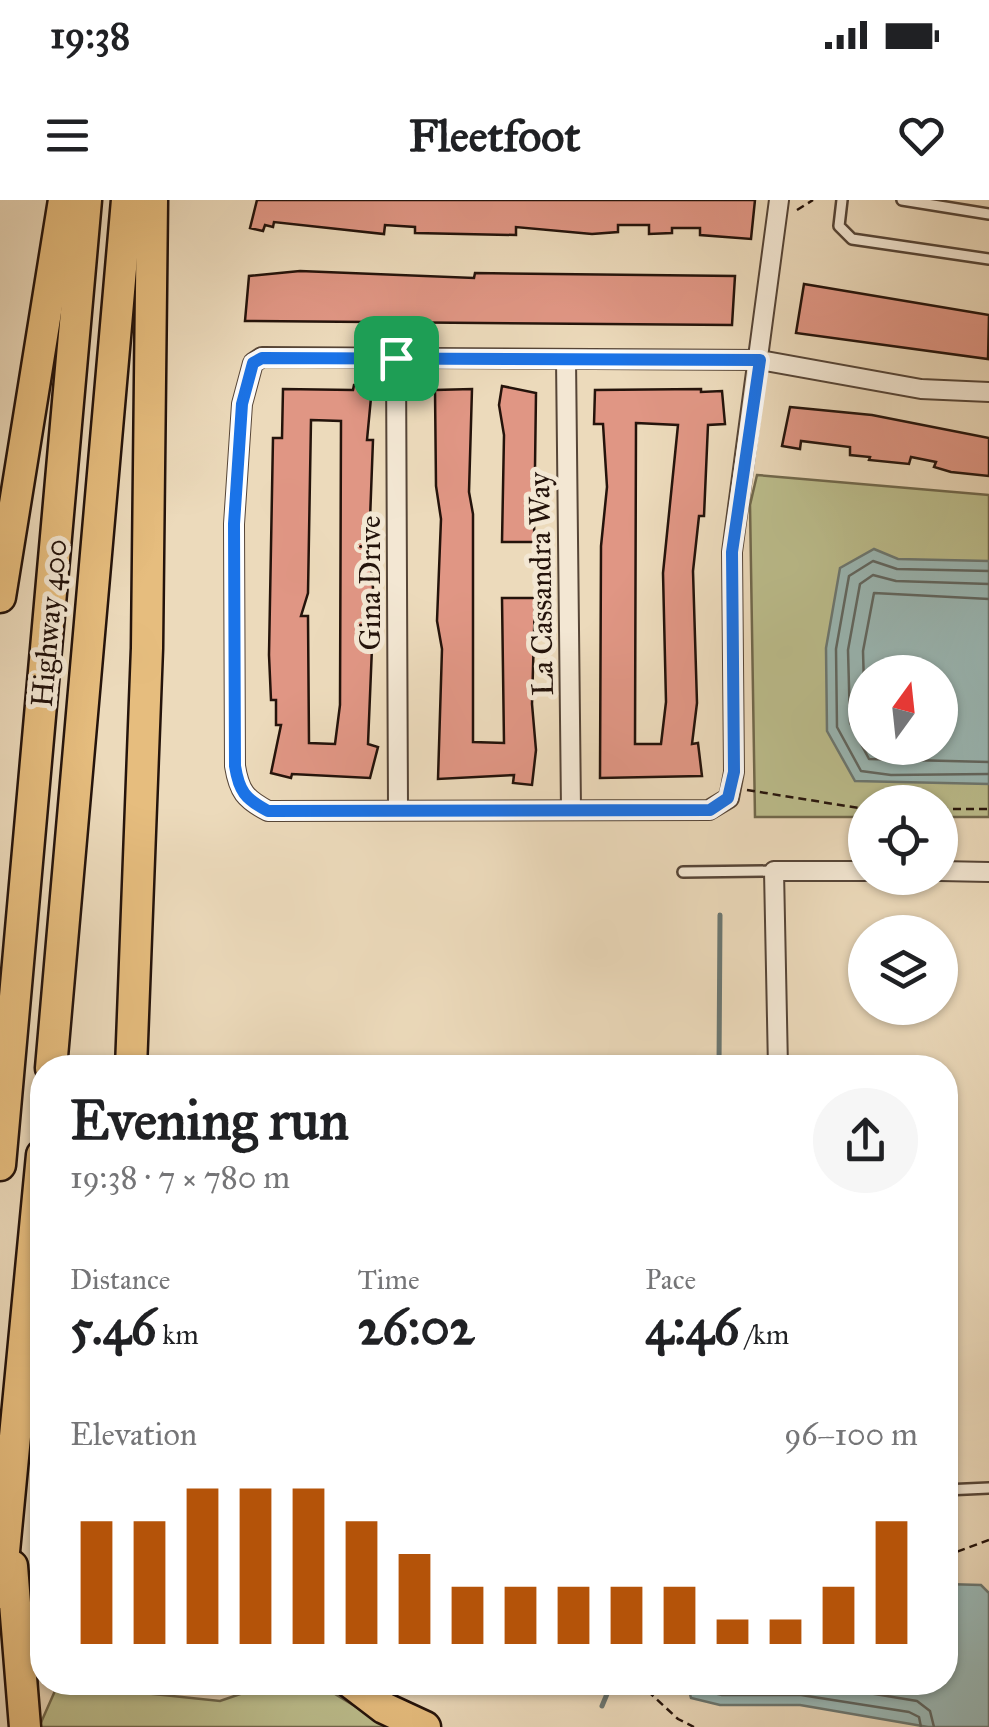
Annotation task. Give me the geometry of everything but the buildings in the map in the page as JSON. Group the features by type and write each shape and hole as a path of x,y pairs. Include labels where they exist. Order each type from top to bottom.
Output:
{"highway":[{"path":"0,597 64,200"},
{"name":"Highway 400","path":"0,1165 86,200"},
{"name":"Highway 400","path":"52,1055 126,200"},
{"path":"132,1055 147,648 152,200"},
{"path":"0,1593 30,1281"},
{"path":"6,1534 16,1589 25,1727"},
{"path":"367,1695 384,1708 424,1727"}],"street":[{"path":"779,200 760,360 732,552 730,792 710,810 268,811 246,800 238,786 235,766 234,524 242,404 253,363 262,358 760,360 920,389 989,392"},
{"name":"Gina Drive","path":"396,358 398,808"},
{"name":"La Cassandra Way","path":"566,359 571,809"},
{"path":"778,1055 774,871 848,871"},
{"path":"958,872 989,872"}],"lane":[{"path":"842,200 839,226 852,239 989,259"},
{"path":"902,200 989,214"},
{"path":"684,872 774,871"},
{"path":"958,1489 989,1488"}],"path":[{"path":"730,792 848,807"},
{"path":"958,809 989,809"},
{"path":"958,1551 989,1540"},
{"path":"652,1695 678,1719 694,1727"}],"green space":[{"path":"757,475 989,495 989,817 958,817 958,785 848,785 848,817 755,817 750,505"},
{"path":"53,1695 163,1695 220,1701 237,1695 337,1695 389,1727 39,1727"}],"water":[{"path":"874,549 898,559 989,561 989,784 855,781 827,731 826,648 840,568"},
{"path":"958,1584 981,1585 989,1593 989,1727 928,1727 800,1705 720,1705 690,1695 958,1695"}],"waterway":[{"path":"719,1055 720,915"},
{"path":"602,1706 607,1695"}],"route":[{"path":"262,358 396,358 760,360 732,552 734,772 728,798 710,810 268,811 246,800 238,786 235,766 233,640 234,524 247,378 253,363 262,358"}]}
